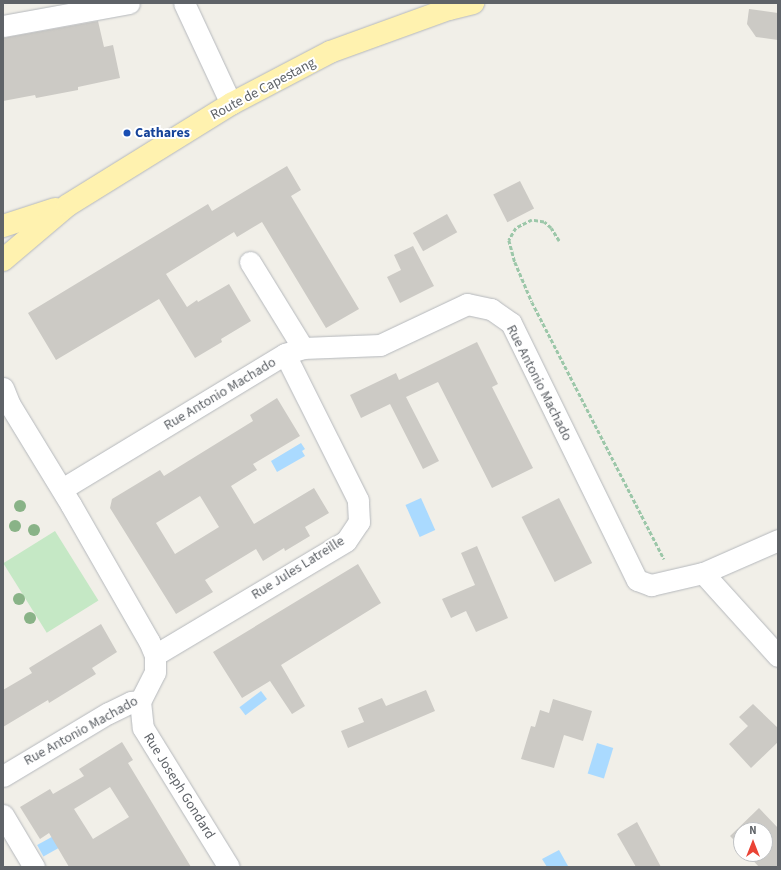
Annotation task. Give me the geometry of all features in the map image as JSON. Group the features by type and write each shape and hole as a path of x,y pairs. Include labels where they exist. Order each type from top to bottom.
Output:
{"main road":[{"name":"Route de Capestang","path":"3,260 68,205 231,104 330,52 449,9 473,3"},
{"name":"Route de Capestang","path":"3,226 68,205"}],"street":[{"path":"3,26 129,3"},
{"path":"184,3 231,104"},
{"name":"Rue Jules Latreille","path":"155,655 346,541 359,522 358,500 294,351 250,262"},
{"name":"Rue Antonio Machado","path":"62,489 294,351 380,345 467,304 491,309 511,323 637,580 650,584 703,573 778,540"},
{"name":"Rue Antonio Machado","path":"3,776 108,713 131,702 140,701 155,672 155,655 149,641 62,489 5,398"},
{"path":"703,573 778,656"},
{"name":"Rue Joseph Gondard","path":"140,701 143,728 229,867"},
{"path":"3,815 34,867"}],"path":[{"path":"559,241 551,228 544,222 532,220 516,228 509,240 515,262 532,302 674,579"}],"green space":[{"path":"55,531 98,601 47,633 3,563"}],"water":[{"path":"301,443 305,449 302,451 305,456 277,472 271,461"},
{"path":"421,498 435,530 420,537 405,505"},
{"path":"261,691 267,699 245,715 239,707"},
{"path":"597,743 613,748 604,779 588,774"},
{"path":"59,833 65,844 43,856 37,845"},
{"path":"559,850 568,866 547,867 542,859"}],"building":[{"path":"749,9 778,13 778,40 756,37 747,24"},
{"path":"98,21 104,47 113,45 120,78 78,87 78,90 36,98 35,95 3,101 3,38"},
{"path":"287,166 301,190 291,196 359,309 326,328 262,222 237,237 234,232 166,274 187,307 197,300 198,302 229,284 251,321 221,339 222,342 195,358 159,299 56,360 28,313 208,204 212,211"},
{"path":"520,181 534,209 507,222 493,195"},
{"path":"447,214 457,232 423,251 413,233"},
{"path":"413,246 434,286 400,303 387,277 401,270 394,255"},
{"path":"477,342 498,384 492,387 533,468 492,488 438,382 406,397 439,461 423,469 390,404 361,418 350,395 396,373 399,380"},
{"path":"277,398 300,436 253,464 257,470 231,486 254,524 314,488 329,513 305,527 310,536 285,551 284,548 263,561 256,549 205,580 213,592 176,614 110,508 112,499 160,470 164,476 253,421 250,415","holes":["200,496 219,527 175,554 156,523"]},
{"path":"559,498 592,563 555,582 522,517"},
{"path":"477,546 508,618 476,632 466,611 451,618 442,599 475,585 461,553"},
{"path":"358,564 381,603 281,665 305,706 292,714 270,681 242,698 213,652"},
{"path":"101,624 117,652 92,668 96,674 49,703 48,700 3,727 3,690 32,673 29,668"},
{"path":"426,690 435,711 348,748 341,731 364,722 358,708 382,698 386,706"},
{"path":"553,699 592,711 583,741 564,735 554,768 521,759 531,726 535,727 540,710 549,713"},
{"path":"753,704 778,728 778,742 751,768 729,744 748,726 739,717"},
{"path":"122,742 133,760 128,763 191,867 69,867 49,833 40,839 20,807 50,789 53,794 84,776 79,769","holes":["110,787 129,817 93,839 74,809"]},
{"path":"759,808 772,822 744,822"},
{"path":"637,822 661,867 636,867 617,834"},
{"path":"773,823 778,828 778,867 759,867 754,862 773,862"}],"place":[{"name":"Cathares","path":"127,133"}]}
